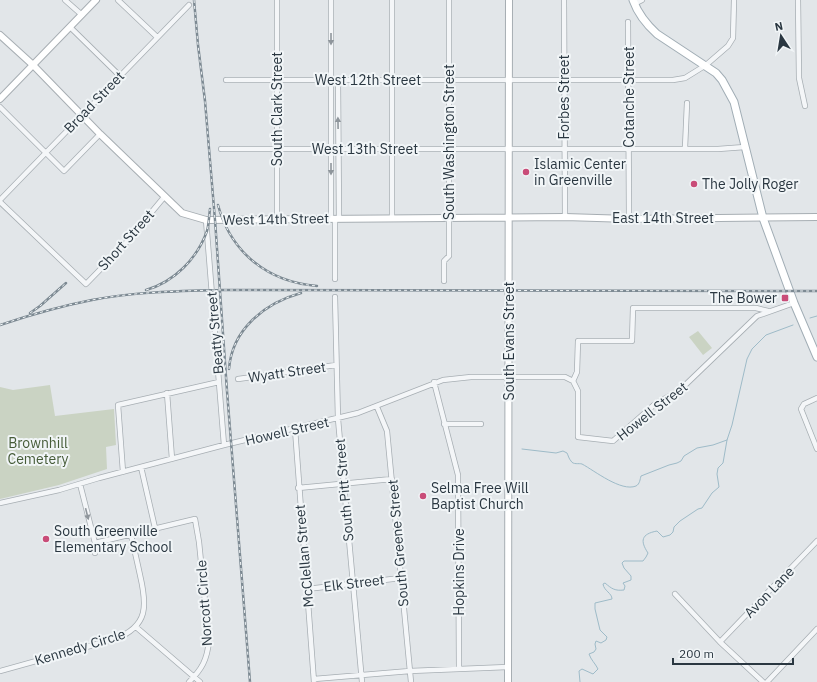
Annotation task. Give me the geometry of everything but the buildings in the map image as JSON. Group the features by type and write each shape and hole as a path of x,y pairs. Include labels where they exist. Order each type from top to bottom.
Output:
{"main road":[{"path":"0,99 96,0"},
{"name":"South Evans Street","path":"508,682 510,0"},
{"path":"634,2 643,19 657,34 716,73 722,80 734,102 763,218 794,303 817,357"},
{"name":"West 14th Street","path":"0,35 33,65 100,134 182,212 206,220 276,218 509,218"},
{"name":"East 14th Street","path":"509,218 565,217 629,219 817,217"}],"street":[{"path":"65,0 82,15"},
{"path":"118,0 157,37"},
{"name":"South Clark Street","path":"276,218 277,0"},
{"path":"332,0 332,149 335,218"},
{"path":"392,0 392,218"},
{"name":"South Washington Street","path":"444,281 444,261 449,256 449,0"},
{"name":"Forbes Street","path":"564,0 565,217"},
{"path":"634,2 642,0"},
{"name":"West 12th Street","path":"226,80 673,80 685,78 706,65 728,46 732,38 734,0"},
{"path":"798,0 799,78 805,106"},
{"name":"Broad Street","path":"0,201 188,5"},
{"name":"Cotanche Street","path":"628,22 630,80 629,219"},
{"path":"70,27 120,76"},
{"path":"335,279 338,80"},
{"path":"685,148 687,103"},
{"path":"0,107 64,171 100,134"},
{"name":"West 13th Street","path":"221,149 745,147"},
{"name":"Short Street","path":"0,201 86,284 125,244 165,196"},
{"name":"Beatty Street","path":"206,220 224,445"},
{"name":"South Pitt Street","path":"335,297 338,419 362,682"},
{"name":"Howell Street","path":"0,503 80,484 224,445 338,419 377,406 434,382 456,378 565,377 573,381 578,390 578,437 613,441 655,404 679,391 757,316 794,303"},
{"name":"Howell Street","path":"573,381 577,372 578,341 632,341 633,308 752,308 768,311"},
{"path":"752,308 757,316"},
{"name":"Wyatt Street","path":"238,379 336,365"},
{"path":"123,472 118,405 219,382"},
{"name":"Hopkins Drive","path":"434,382 458,475 459,669"},
{"path":"167,393 172,459"},
{"path":"817,398 804,404 801,410 817,449"},
{"name":"South Greene Street","path":"377,406 387,431 411,682"},
{"path":"444,424 481,424"},
{"name":"McClellan Street","path":"295,429 298,488 314,680"},
{"path":"95,544 155,528 141,467"},
{"path":"298,488 392,479"},
{"path":"80,484 95,544 95,553"},
{"name":"Norcott Circle","path":"155,528 195,519 199,542 209,641 203,664 189,682"},
{"name":"Kennedy Circle","path":"0,671 116,639 129,633 136,627 142,617 145,606 145,594 131,535"},
{"name":"Avon Lane","path":"720,642 817,541"},
{"name":"Elk Street","path":"307,589 401,578"},
{"path":"675,594 720,642 763,682"},
{"path":"136,627 200,682"},
{"path":"767,682 817,629"},
{"path":"314,680 410,671 508,667"}],"green space":[{"path":"698,331 712,348 703,355 689,337"},
{"name":"Brownhill Cemetery","path":"50,385 55,416 114,409 116,445 106,447 107,469 59,485 0,499 0,387 13,390"}],"waterway":[{"path":"810,318 817,316"},
{"path":"580,682 579,671 582,669 593,674 598,669 589,654 594,652 596,649 596,641 601,643 606,640 607,637 600,630 595,609 595,603 612,599 611,595 603,584 605,583 616,590 624,590 625,586 623,583 631,580 631,576 624,568 622,563 624,561 643,561 648,553 643,542 645,536 657,531 663,537 670,535 673,532 674,527 680,521 702,508 712,493 719,487 717,474 718,468 723,463 727,440 732,425 747,359 752,349 766,335 793,325"},
{"path":"522,449 556,453 563,451 567,453 573,463 582,464 616,484 630,487 636,486 639,483 641,476 677,463 681,461 684,456 697,448 713,445 727,440"}],"railway":[{"path":"194,0 205,101 215,220 250,682"},
{"path":"218,205 224,222 232,237 242,251 254,262 283,278 299,283 317,286"},
{"path":"146,290 166,281 191,260 203,241 207,231 210,209"},
{"path":"30,313 66,283"},
{"path":"0,325 46,311 92,300 124,295 172,291 817,291"},
{"path":"229,369 231,355 236,342 253,320 275,303 301,293"}],"place":[{"name":"Islamic Center in Greenville","path":"526,172"},
{"name":"The Jolly Roger","path":"694,184"},
{"name":"The Bower","path":"785,298"},
{"name":"Selma Free Will Baptist Church","path":"423,496"},
{"name":"South Greenville Elementary School","path":"46,539"}]}
